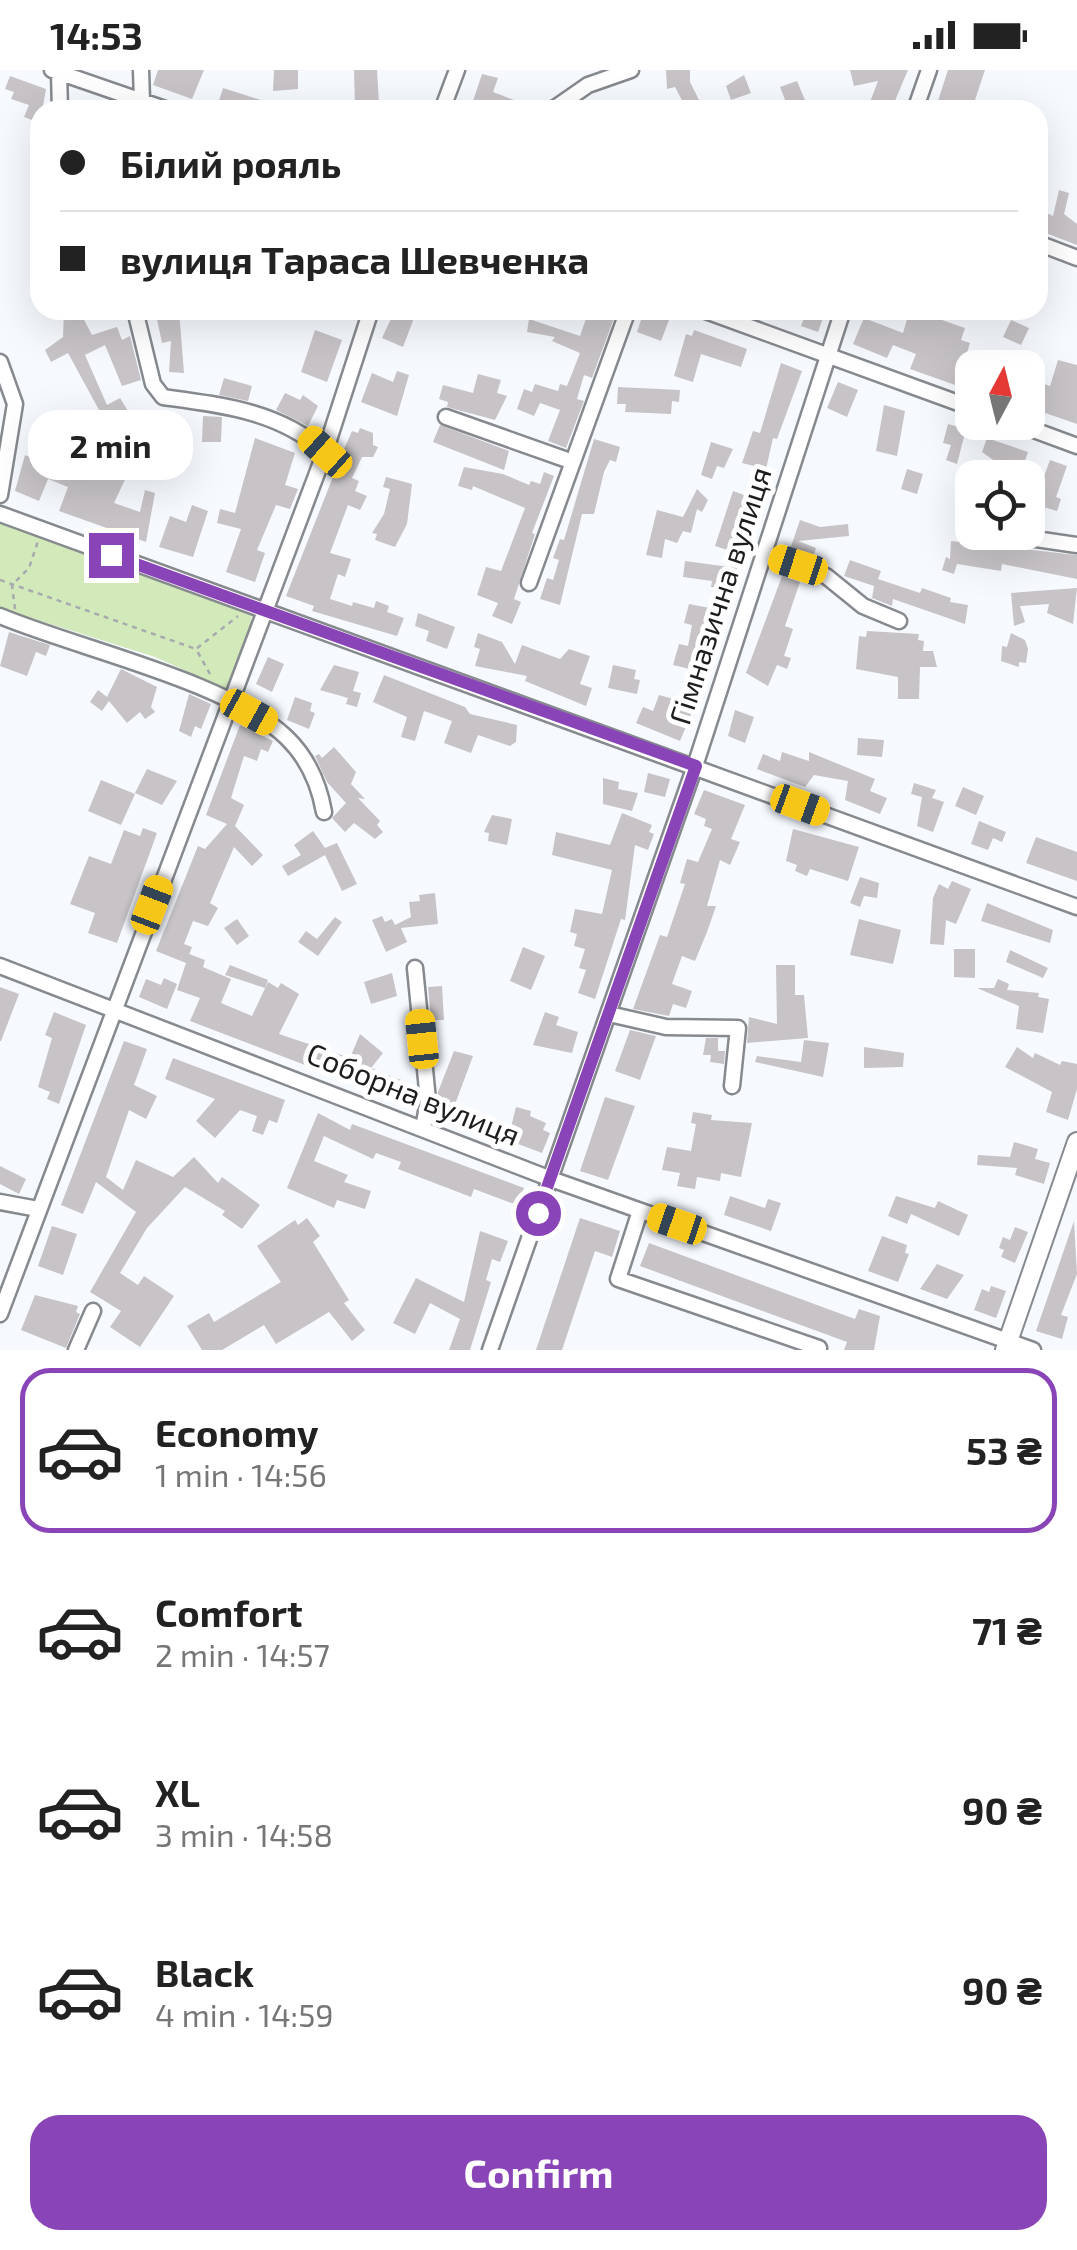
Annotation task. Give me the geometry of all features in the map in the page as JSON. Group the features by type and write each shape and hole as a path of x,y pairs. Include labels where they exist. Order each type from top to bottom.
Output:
{"main road":[{"path":"1006,1345 1077,1142"}],"street":[{"path":"59,100 56,72 142,100 140,70"},
{"path":"446,100 457,70"},
{"path":"566,100 588,85 631,70"},
{"path":"919,100 930,70"},
{"path":"1048,247 1077,258"},
{"path":"137,320 153,384 164,397 252,411 306,436 325,452"},
{"path":"0,1314 228,701 258,609 325,452 369,320"},
{"path":"529,583 624,320"},
{"path":"731,320 955,402"},
{"name":"Гімназична вулиця","path":"490,1350 696,766 840,320"},
{"path":"0,362 15,404 0,495"},
{"path":"446,417 573,462"},
{"path":"1045,434 1077,446"},
{"path":"0,514 1077,907"},
{"path":"1045,540 1077,545"},
{"path":"764,554 826,576 863,606 899,621"},
{"path":"0,616 228,701 286,737 313,774 324,812"},
{"name":"Соборна вулиця","path":"0,966 112,1006 551,1179 1006,1345 1034,1350"},
{"path":"415,968 428,1100 423,1128"},
{"path":"609,1014 666,1027 738,1028 732,1086"},
{"path":"0,1202 38,1209"},
{"path":"640,1210 618,1278 818,1348"},
{"path":"76,1350 93,1311"}],"path":[{"path":"12,585 29,568 41,530"},
{"path":"0,580 196,649 228,701"},
{"path":"12,585 18,624"},
{"path":"196,649 258,609"}],"green space":[{"path":"0,520 252,614 248,640 227,689 155,657 0,608"}],"building":[{"path":"158,70 204,70 192,99 153,85"},
{"path":"274,70 298,70 298,89 273,91"},
{"path":"354,70 377,70 379,100 355,100"},
{"path":"666,70 690,70 690,82 699,100 682,100 675,87 667,89"},
{"path":"850,70 908,70 895,100 871,100 878,81 854,86"},
{"path":"948,70 985,70 975,100 938,100"},
{"path":"482,74 498,78 493,92 514,100 473,100"},
{"path":"744,75 751,93 731,100 726,86"},
{"path":"10,76 46,89 44,100 30,100 30,119 24,117 29,105 11,99 14,92 5,89"},
{"path":"797,81 805,100 785,100 780,87"},
{"path":"223,88 261,100 219,100"},
{"path":"1059,190 1069,193 1064,214 1077,224 1077,245 1048,234 1048,214 1053,216"},
{"path":"64,320 84,320 92,335 117,327 122,340 130,336 141,380 122,386 105,345 85,355 107,405 120,398 128,411 122,415 127,423 111,432 68,353 51,362 45,350 63,337"},
{"path":"157,320 180,320 184,373 169,372 171,341 162,343"},
{"path":"390,320 413,320 403,347 382,338"},
{"path":"529,320 580,336 586,320 613,320 592,378 584,375 577,399 584,401 566,448 548,441 560,410 540,403 534,416 517,409 524,389 532,392 535,384 558,391 560,384 567,386 580,353 552,341 555,337 527,332"},
{"path":"641,320 669,320 661,341 637,332"},
{"path":"803,320 822,320 818,332 801,326"},
{"path":"863,320 903,333 907,320 942,320 965,328 961,340 970,343 968,350 955,350 955,385 910,369 916,354 893,345 887,358 853,344"},
{"path":"1011,320 1029,328 1021,345 1003,337"},
{"path":"315,330 342,340 327,382 301,372"},
{"path":"694,330 747,349 741,367 701,354 693,382 674,376 686,334 692,336"},
{"path":"1058,360 1077,365 1077,424 1045,413 1045,384 1050,386"},
{"path":"781,363 802,371 777,439 773,438 766,469 742,463 753,431 760,433"},
{"path":"397,371 409,375 397,416 361,402 372,373 393,382"},
{"path":"478,374 501,380 497,393 507,396 495,420 447,407 448,402 439,399 443,385 473,393"},
{"path":"224,378 252,386 248,401 219,395"},
{"path":"838,382 858,390 847,417 827,408"},
{"path":"618,387 680,390 679,402 672,401 671,414 625,412 626,404 617,404"},
{"path":"285,393 300,400 303,395 318,406 308,426 276,410"},
{"path":"884,405 905,411 897,456 876,451"},
{"path":"203,416 222,417 221,442 202,442"},
{"path":"948,424 955,426 955,440 963,440 955,463 946,460 951,445 943,443"},
{"path":"440,425 509,451 504,470 433,442"},
{"path":"360,428 373,433 373,445 378,447 373,457 362,457 352,478 359,481 355,491 367,496 360,510 348,505 330,553 351,559 345,577 338,574 330,599 352,606 353,602 374,608 376,601 389,606 387,612 404,618 397,636 312,611 314,606 286,596 344,449 352,431 358,433"},
{"path":"255,438 295,453 285,485 298,489 290,509 276,505 257,550 265,553 255,582 226,572 241,529 217,523 220,509 235,513"},
{"path":"594,439 620,447 616,462 610,460 604,472 594,514 582,514 560,605 540,599 547,578 553,580 559,560 553,558 560,539 564,540"},
{"path":"986,440 993,440 1028,452 1025,460 993,460 982,452"},
{"path":"711,442 733,449 724,468 717,466 712,479 701,475"},
{"path":"89,444 105,450 102,460 138,462 138,471 129,471 114,503 140,512 145,490 155,493 146,542 59,511 68,487 48,479 39,501 15,491 25,455 48,464 53,452 83,463"},
{"path":"1050,460 1067,466 1056,497 1061,499 1057,511 1045,507 1045,474"},
{"path":"464,467 503,474 529,485 531,481 540,484 544,472 554,476 532,533 535,534 514,599 521,602 512,624 492,616 498,603 477,595 486,567 501,571 525,508 473,486 472,490 458,486"},
{"path":"907,469 923,474 917,494 901,489"},
{"path":"386,477 412,484 407,524 395,547 375,540 377,534 372,533 384,514 390,489 383,487"},
{"path":"697,489 708,500 702,512 697,509 691,533 683,531 677,543 665,539 662,558 646,555 657,510 683,517"},
{"path":"733,491 758,500 740,554 715,546"},
{"path":"192,505 208,511 193,557 159,547 170,516 186,522"},
{"path":"800,520 820,527 848,524 849,536 798,541 816,548 812,560 789,552"},
{"path":"951,541 955,541 955,550 1032,550 1077,555 1077,579 1002,564 1001,571 957,564 954,574 942,570 946,557 950,559"},
{"path":"850,560 881,571 878,579 920,593 922,588 951,598 950,602 968,605 965,624 893,599 892,606 872,598 874,586 844,576"},
{"path":"685,561 737,568 735,584 729,589 711,587 712,581 683,577"},
{"path":"782,576 800,582 785,626 793,629 784,656 791,658 787,669 777,665 768,686 746,673"},
{"path":"1077,588 1073,624 1047,613 1049,604 1020,606 1025,622 1014,626 1011,593"},
{"path":"689,604 725,611 707,673 673,665 679,644 688,646 692,625 684,623"},
{"path":"418,613 455,627 447,649 426,641 429,631 415,626"},
{"path":"867,631 919,634 918,640 924,641 923,651 933,651 937,667 920,667 919,699 898,699 898,677 856,669 859,636 866,637"},
{"path":"9,632 50,645 46,656 36,652 27,676 0,666"},
{"path":"478,633 502,642 515,664 522,645 560,659 569,649 590,656 580,684 592,688 586,706 525,681 527,676 475,666 480,649 474,647"},
{"path":"1011,633 1025,640 1028,649 1026,663 1019,662 1019,667 1001,661 1002,646 1007,647"},
{"path":"268,657 284,664 272,692 256,684"},
{"path":"334,665 359,672 353,691 361,693 357,707 346,704 348,698 320,690"},
{"path":"613,665 636,670 634,679 640,680 637,694 608,688"},
{"path":"121,669 157,687 151,707 155,712 145,719 140,712 127,723 109,701 102,711 90,702 98,690 107,697"},
{"path":"384,675 465,707 470,714 517,725 516,742 510,746 478,735 471,753 444,743 452,721 424,711 415,741 401,737 407,717 373,702"},
{"path":"189,694 211,704 201,729 195,726 191,737 179,731"},
{"path":"659,695 695,705 680,741 636,723 643,707 653,711"},
{"path":"295,697 312,703 310,711 315,713 309,729 287,720"},
{"path":"735,710 754,717 745,743 728,736"},
{"path":"240,725 273,741 268,752 261,749 257,761 244,756 231,798 244,805 235,826 263,855 252,866 234,847 210,903 218,908 208,926 193,921 184,944 192,947 186,963 156,951 198,846 205,849 227,824 206,815"},
{"path":"858,738 884,740 882,757 857,755"},
{"path":"334,747 356,772 351,784 365,799 358,798 380,821 377,825 383,832 375,839 354,823 345,832 332,818 346,803 327,782 315,756 319,754 322,758"},
{"path":"782,752 809,761 809,752 875,779 870,791 887,798 880,814 845,800 848,781 814,775 805,787 757,769 763,754 780,761"},
{"path":"147,769 177,781 162,805 135,793"},
{"path":"648,773 670,779 665,797 644,792"},
{"path":"603,778 619,782 618,789 638,793 632,811 603,804"},
{"path":"101,780 135,794 121,825 88,811"},
{"path":"914,783 936,790 932,798 944,802 933,832 917,826 922,797 911,794"},
{"path":"963,787 984,796 976,815 955,806"},
{"path":"704,790 745,805 731,839 740,842 730,865 720,860 707,906 716,906 707,932 695,961 682,956 672,984 692,991 686,1008 673,1004 669,1016 633,1009 660,935 667,937 685,884 680,883 687,859 698,862 712,829 704,826 706,819 694,814"},
{"path":"622,813 652,825 649,832 654,834 648,850 635,845 625,920 621,919 595,999 578,993 586,970 579,968 585,949 574,946 577,934 570,932 575,909 602,914 612,870 552,855 556,832 610,845"},
{"path":"492,815 512,819 507,845 488,841 489,833 484,832"},
{"path":"979,821 1006,832 1002,842 993,838 988,850 971,844"},
{"path":"143,828 157,833 117,943 88,933 95,913 70,904 89,856 111,864 124,830 140,836"},
{"path":"793,829 859,847 848,881 810,869 807,876 795,871 797,865 786,861"},
{"path":"313,831 325,848 337,843 357,884 342,891 325,855 288,876 282,866 301,855 294,845"},
{"path":"1036,837 1077,852 1077,881 1026,863"},
{"path":"860,877 879,883 877,898 864,896 860,907 850,903"},
{"path":"952,881 971,889 956,924 946,920 944,945 930,944 933,898 939,884 948,889"},
{"path":"435,893 438,924 401,928 407,942 386,952 372,920 382,916 385,922 392,919 395,925 411,917 409,902 420,901 419,895"},
{"path":"987,903 1053,930 1050,943 981,921"},
{"path":"335,917 342,922 318,956 298,942 306,931 317,939"},
{"path":"237,919 249,936 237,945 224,928"},
{"path":"859,919 901,930 893,964 850,955"},
{"path":"523,947 545,956 531,990 510,981"},
{"path":"954,949 975,949 975,978 954,977"},
{"path":"1010,950 1048,968 1043,978 1006,962"},
{"path":"189,954 205,960 203,967 231,979 221,1003 252,1016 268,982 278,988 281,983 299,994 279,1034 350,1058 360,1034 383,1053 371,1068 401,1080 394,1099 341,1074 339,1078 190,1021 200,998 177,990"},
{"path":"230,965 268,980 265,988 225,975"},
{"path":"776,965 795,965 795,995 804,995 808,1038 747,1043 749,1017 777,1024"},
{"path":"392,973 397,996 371,1004 364,982"},
{"path":"164,978 177,984 167,1009 139,997 146,979 161,985"},
{"path":"998,979 1009,984 1007,990 1039,993 1038,997 1049,999 1043,1033 1016,1029 1019,1006 977,988 994,988"},
{"path":"442,986 444,1020 431,1020 428,987"},
{"path":"0,987 19,994 1,1041 0,1041"},
{"path":"54,1012 86,1025 59,1104 47,1099 50,1092 38,1087 52,1038 45,1035"},
{"path":"545,1012 559,1017 556,1025 578,1032 572,1053 533,1045"},
{"path":"630,1030 656,1036 640,1080 615,1071"},
{"path":"706,1038 718,1038 718,1051 725,1051 724,1064 710,1062 711,1055 703,1055"},
{"path":"804,1040 829,1043 823,1077 755,1062 757,1056 801,1062"},
{"path":"124,1041 147,1049 134,1085 157,1096 146,1119 129,1110 106,1177 123,1190 136,1160 173,1177 194,1157 218,1183 222,1177 260,1205 242,1229 222,1215 225,1211 185,1187 147,1228 120,1273 138,1285 144,1276 174,1296 140,1347 110,1327 121,1311 90,1292 136,1212 96,1182 83,1214 61,1205"},
{"path":"864,1047 904,1053 903,1067 864,1068"},
{"path":"1017,1047 1033,1058 1035,1053 1060,1065 1062,1061 1077,1064 1077,1089 1068,1120 1046,1112 1052,1092 1005,1067"},
{"path":"454,1051 473,1056 451,1115 437,1109 438,1092"},
{"path":"173,1058 285,1100 277,1123 269,1120 263,1135 252,1131 257,1116 240,1110 215,1138 196,1121 215,1099 165,1079"},
{"path":"605,1097 635,1106 608,1180 580,1171"},
{"path":"516,1107 531,1111 530,1116 546,1123 543,1130 550,1133 542,1153 518,1144 523,1131 511,1127"},
{"path":"693,1112 712,1115 711,1120 752,1123 741,1177 721,1173 720,1181 697,1177 695,1189 677,1186 680,1173 662,1170 667,1147 691,1151 696,1124 691,1123"},
{"path":"318,1113 350,1130 352,1124 524,1188 517,1205 474,1189 471,1197 398,1169 401,1162 376,1153 373,1159 324,1136 314,1161 348,1175 344,1182 371,1191 365,1209 337,1200 334,1208 287,1188"},
{"path":"1014,1142 1038,1149 1035,1159 1050,1163 1044,1184 1015,1175 1017,1168 977,1165 978,1155 1010,1157"},
{"path":"0,1166 26,1179 19,1194 0,1184"},
{"path":"730,1196 765,1208 768,1199 781,1203 771,1231 724,1215"},
{"path":"896,1196 935,1208 938,1201 968,1215 959,1236 911,1214 907,1224 888,1216"},
{"path":"307,1218 320,1236 313,1242 349,1300 344,1303 365,1330 352,1341 329,1312 276,1344 264,1325 222,1350 202,1350 187,1326 209,1313 214,1322 281,1282 257,1246 295,1220 298,1225"},
{"path":"580,1218 620,1231 612,1257 595,1251 562,1350 536,1350"},
{"path":"1074,1221 1077,1274 1061,1315 1068,1317 1062,1339 1036,1331"},
{"path":"52,1226 77,1234 63,1275 38,1266"},
{"path":"1015,1227 1028,1232 1015,1263 1001,1257 1004,1250 999,1248 1003,1237 1010,1240"},
{"path":"480,1231 508,1241 500,1262 492,1259 486,1280 491,1282 470,1350 449,1350 460,1319 430,1303 415,1334 393,1323 416,1278 464,1302"},
{"path":"882,1236 907,1245 905,1253 909,1254 898,1282 868,1271"},
{"path":"649,1243 855,1319 859,1309 880,1316 874,1350 844,1350 847,1342 640,1266"},
{"path":"937,1264 964,1275 947,1299 920,1289"},
{"path":"991,1286 1006,1291 996,1318 974,1310 982,1289 989,1292"},
{"path":"35,1295 78,1306 76,1312 80,1314 66,1348 21,1330"}],"route":[{"path":"111,555 696,766 538,1213"}]}
